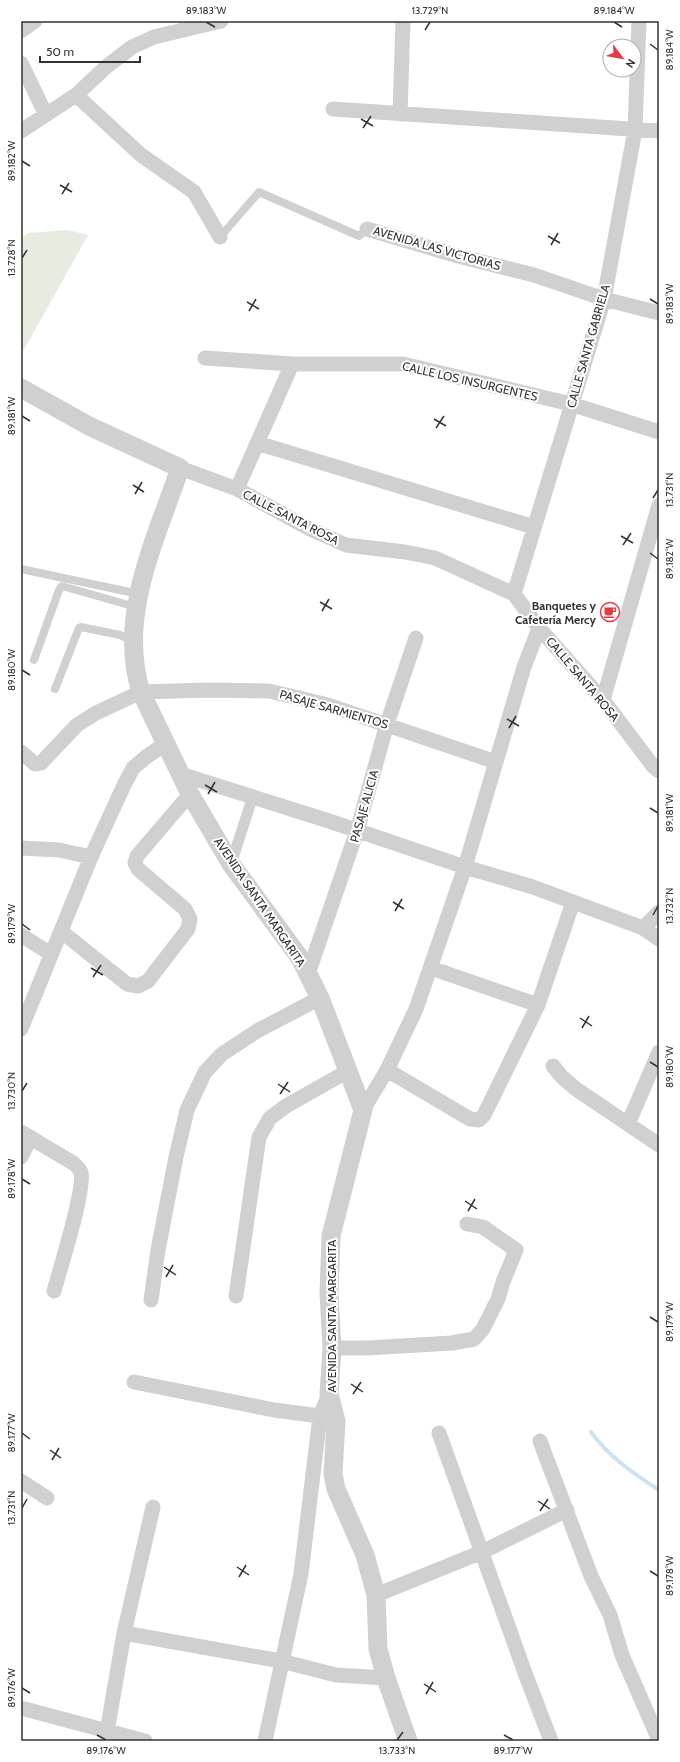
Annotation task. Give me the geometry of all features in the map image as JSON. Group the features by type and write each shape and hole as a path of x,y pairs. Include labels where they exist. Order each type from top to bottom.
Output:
{"street":[{"path":"21,31 35,21"},
{"path":"21,131 76,95 106,67 132,47 176,26 221,21"},
{"path":"400,114 403,21"},
{"name":"CALLE SANTA GABRIELA","path":"514,594 604,299 635,130 639,21"},
{"path":"21,63 46,115"},
{"path":"76,95 141,155 194,192 220,237"},
{"path":"333,109 659,131"},
{"name":"AVENIDA LAS VICTORIAS","path":"367,229 458,256 534,275 604,299 659,313"},
{"name":"CALLE LOS INSURGENTES","path":"205,358 292,364 403,364 571,404 659,432"},
{"path":"237,489 292,364"},
{"name":"CALLE SANTA ROSA","path":"21,388 89,426 180,468 237,489 310,529 346,545 405,552 435,558 514,594 539,628 603,700 653,766 659,771"},
{"path":"257,443 534,527"},
{"name":"AVENIDA SANTA MARGARITA","path":"180,468 137,601 133,641 136,677 141,692 190,794 231,864 300,958 320,998 363,1110 330,1236 329,1294 332,1348 329,1394 336,1422 333,1474 336,1489 365,1555 376,1595 378,1649 386,1678 408,1741"},
{"path":"603,700 659,505"},
{"path":"363,1110 387,1070 416,1009 431,968 465,867 524,667 539,628"},
{"name":"PASAJE ALICIA","path":"308,974 357,831 387,724 416,638"},
{"name":"PASAJE SARMIENTOS","path":"141,692 208,690 269,691 328,705 496,762"},
{"path":"21,752 35,764 41,763 77,725 96,713 141,692"},
{"path":"21,1029 24,1009 51,954 91,857 124,785 133,768 165,744"},
{"path":"180,774 253,796 465,867 534,887 643,928 659,939"},
{"path":"61,931 127,984 138,986 148,981 188,929 190,919 185,909 138,869 136,860 137,856 190,794"},
{"path":"231,864 253,796"},
{"path":"21,848 54,850 91,857"},
{"path":"387,1070 470,1119 479,1120 484,1115 538,1005 573,902"},
{"path":"643,928 659,912"},
{"path":"21,935 51,954"},
{"path":"431,968 538,1005"},
{"path":"151,1300 158,1250 176,1157 187,1110 205,1072 222,1054 257,1031 320,998"},
{"path":"628,1124 659,1052"},
{"path":"553,1066 562,1077 576,1089 659,1145"},
{"path":"236,1296 259,1137 270,1118 286,1106 348,1071"},
{"path":"21,1157 26,1136 73,1163 81,1174 80,1190 73,1221 54,1291"},
{"path":"332,1348 367,1348 452,1343 474,1339 483,1329 498,1300 503,1282 516,1250 483,1227 467,1224"},
{"path":"134,1382 274,1410 320,1416"},
{"path":"265,1741 281,1661 301,1574 320,1416 329,1394"},
{"path":"439,1433 551,1741"},
{"path":"540,1441 591,1576 610,1615 622,1655 659,1740"},
{"path":"21,1481 47,1498"},
{"path":"107,1732 124,1633 154,1507"},
{"path":"376,1595 482,1552 567,1510"},
{"path":"124,1633 281,1661 336,1675 386,1678"},
{"path":"21,1708 145,1741"}],"lane":[{"name":"AVENIDA LAS VICTORIAS","path":"220,237 259,192 359,236 367,229"},
{"path":"21,569 137,601"},
{"path":"34,660 59,590 62,586 137,601"},
{"path":"55,689 81,626 120,635 133,641"}],"shaded area":[{"path":"68,230 88,235 21,355 21,239 28,233"}],"waterway":[{"path":"591,1432 613,1457 659,1490"}],"place":[{"name":"Banquetes y Cafetería Mercy","path":"610,612"}]}
